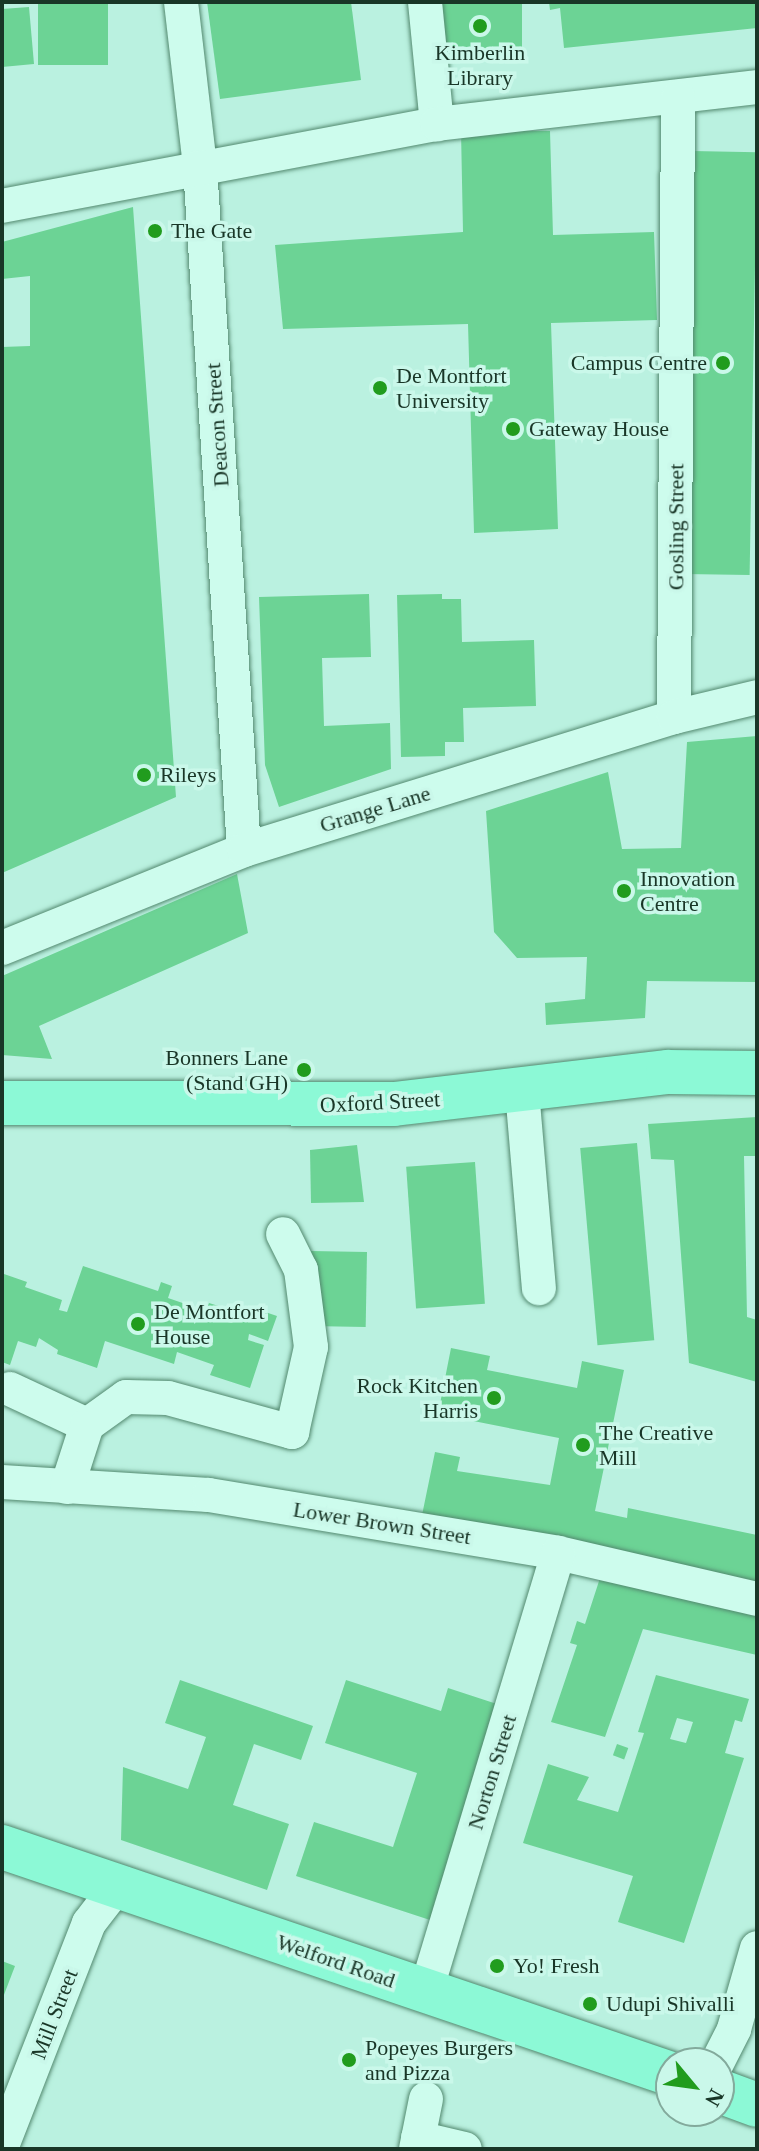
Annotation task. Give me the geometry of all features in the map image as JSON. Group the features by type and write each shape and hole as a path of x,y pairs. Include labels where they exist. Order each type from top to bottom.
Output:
{"main road":[{"name":"Oxford Street","path":"2,1103 276,1107 394,1104 668,1072 757,1073"},
{"name":"Welford Road","path":"2,1847 655,2069"},
{"path":"735,2097 757,2105"}],"street":[{"name":"Deacon Street","path":"181,2 200,167 244,850"},
{"path":"425,2 437,124"},
{"path":"2,206 437,124 757,87"},
{"name":"Gosling Street","path":"674,717 691,96"},
{"name":"Grange Lane","path":"2,948 244,850 674,717 757,697"},
{"path":"522,1091 539,1288"},
{"path":"67,1487 87,1425 106,1407 147,1395 292,1432 311,1347 301,1270 283,1234"},
{"path":"10,1389 87,1425"},
{"name":"Lower Brown Street","path":"2,1482 209,1495 558,1553 757,1599"},
{"name":"Norton Street","path":"426,1991 558,1553"},
{"name":"Mill Street","path":"2,2146 89,1923 116,1888"},
{"path":"725,2047 734,2029 757,1948"},
{"path":"426,2099 417,2144 465,2149"}],"building":[{"path":"38,2 108,2 108,65 38,65"},
{"path":"207,2 351,2 361,80 220,99"},
{"name":"Kimberlin Library","path":"433,2 522,2 522,52 433,52"},
{"path":"549,2 757,2 757,28 564,48 560,8 550,10"},
{"path":"29,7 34,64 2,67 2,9"},
{"name":"Gateway House","path":"461,131 550,131 553,235 654,232 657,320 551,323 558,529 474,533 468,324 283,329 275,245 463,232"},
{"name":"Campus Centre","path":"692,151 757,152 750,575 685,574"},
{"path":"133,207 176,797 2,873 2,347 30,346 30,276 2,279 2,242"},
{"path":"369,594 371,657 322,658 324,726 390,723 391,769 279,807 265,765 259,597"},
{"path":"442,594 442,599 461,599 462,642 534,640 536,706 463,708 464,742 445,742 445,756 401,757 397,595"},
{"name":"Innovation Centre","path":"757,736 757,982 647,981 645,1018 546,1025 545,1003 585,999 587,957 517,958 494,932 486,811 608,772 622,849 681,848 687,742"},
{"path":"237,874 248,933 39,1026 52,1059 2,1055 2,976"},
{"path":"757,1117 757,1156 744,1156 747,1317 757,1320 757,1382 689,1363 674,1160 651,1159 648,1124"},
{"path":"637,1143 654,1340 597,1345 580,1148"},
{"path":"357,1145 364,1202 311,1203 310,1150"},
{"path":"475,1162 485,1304 416,1308 406,1167"},
{"path":"311,1251 367,1252 366,1327 310,1326"},
{"name":"De Montfort House","path":"83,1266 158,1291 161,1282 172,1286 168,1298 206,1311 209,1303 247,1315 250,1307 277,1316 268,1341 249,1334 248,1340 264,1345 250,1388 210,1375 214,1365 177,1352 174,1364 105,1341 97,1368 57,1354 58,1350 39,1338 36,1347 18,1341 10,1365 2,1362 2,1267 4,1274 27,1282 25,1287 62,1300 59,1310 67,1312"},
{"name":"The Creative Mill","path":"451,1348 490,1356 487,1370 577,1388 582,1361 624,1370 595,1511 627,1518 628,1508 757,1535 757,1587 421,1520 435,1452 460,1457 457,1471 550,1485 559,1438 438,1414"},
{"path":"600,1578 757,1613 757,1655 643,1629 605,1737 551,1722 577,1645 570,1643 577,1621 585,1624"},
{"path":"656,1675 749,1699 742,1722 735,1720 725,1753 744,1758 684,1943 618,1922 633,1876 523,1843 548,1764 589,1777 577,1800 618,1812 644,1733 638,1732","holes":["677,1718 693,1722 686,1743 670,1739"]},
{"path":"180,1680 313,1726 301,1760 254,1744 233,1805 289,1824 267,1890 121,1840 123,1767 188,1789 206,1737 165,1723"},
{"path":"346,1680 441,1711 448,1688 503,1706 433,1921 296,1876 314,1822 393,1847 417,1773 325,1743"},
{"path":"617,1744 628,1748 624,1759 613,1755"},
{"path":"2,1961 15,1966 2,2000"}],"place":[{"name":"Kimberlin Library","path":"480,26"},
{"name":"The Gate","path":"155,231"},
{"name":"Campus Centre","path":"723,363"},
{"name":"De Montfort University","path":"380,388"},
{"name":"Gateway House","path":"513,429"},
{"name":"Rileys","path":"144,775"},
{"name":"Innovation Centre","path":"624,891"},
{"name":"Bonners Lane (Stand GH)","path":"304,1070"},
{"name":"De Montfort House","path":"138,1324"},
{"name":"Rock Kitchen Harris","path":"494,1398"},
{"name":"The Creative Mill","path":"583,1445"},
{"name":"Yo! Fresh","path":"497,1966"},
{"name":"Udupi Shivalli","path":"590,2004"},
{"name":"Popeyes Burgers and Pizza","path":"349,2060"}]}
